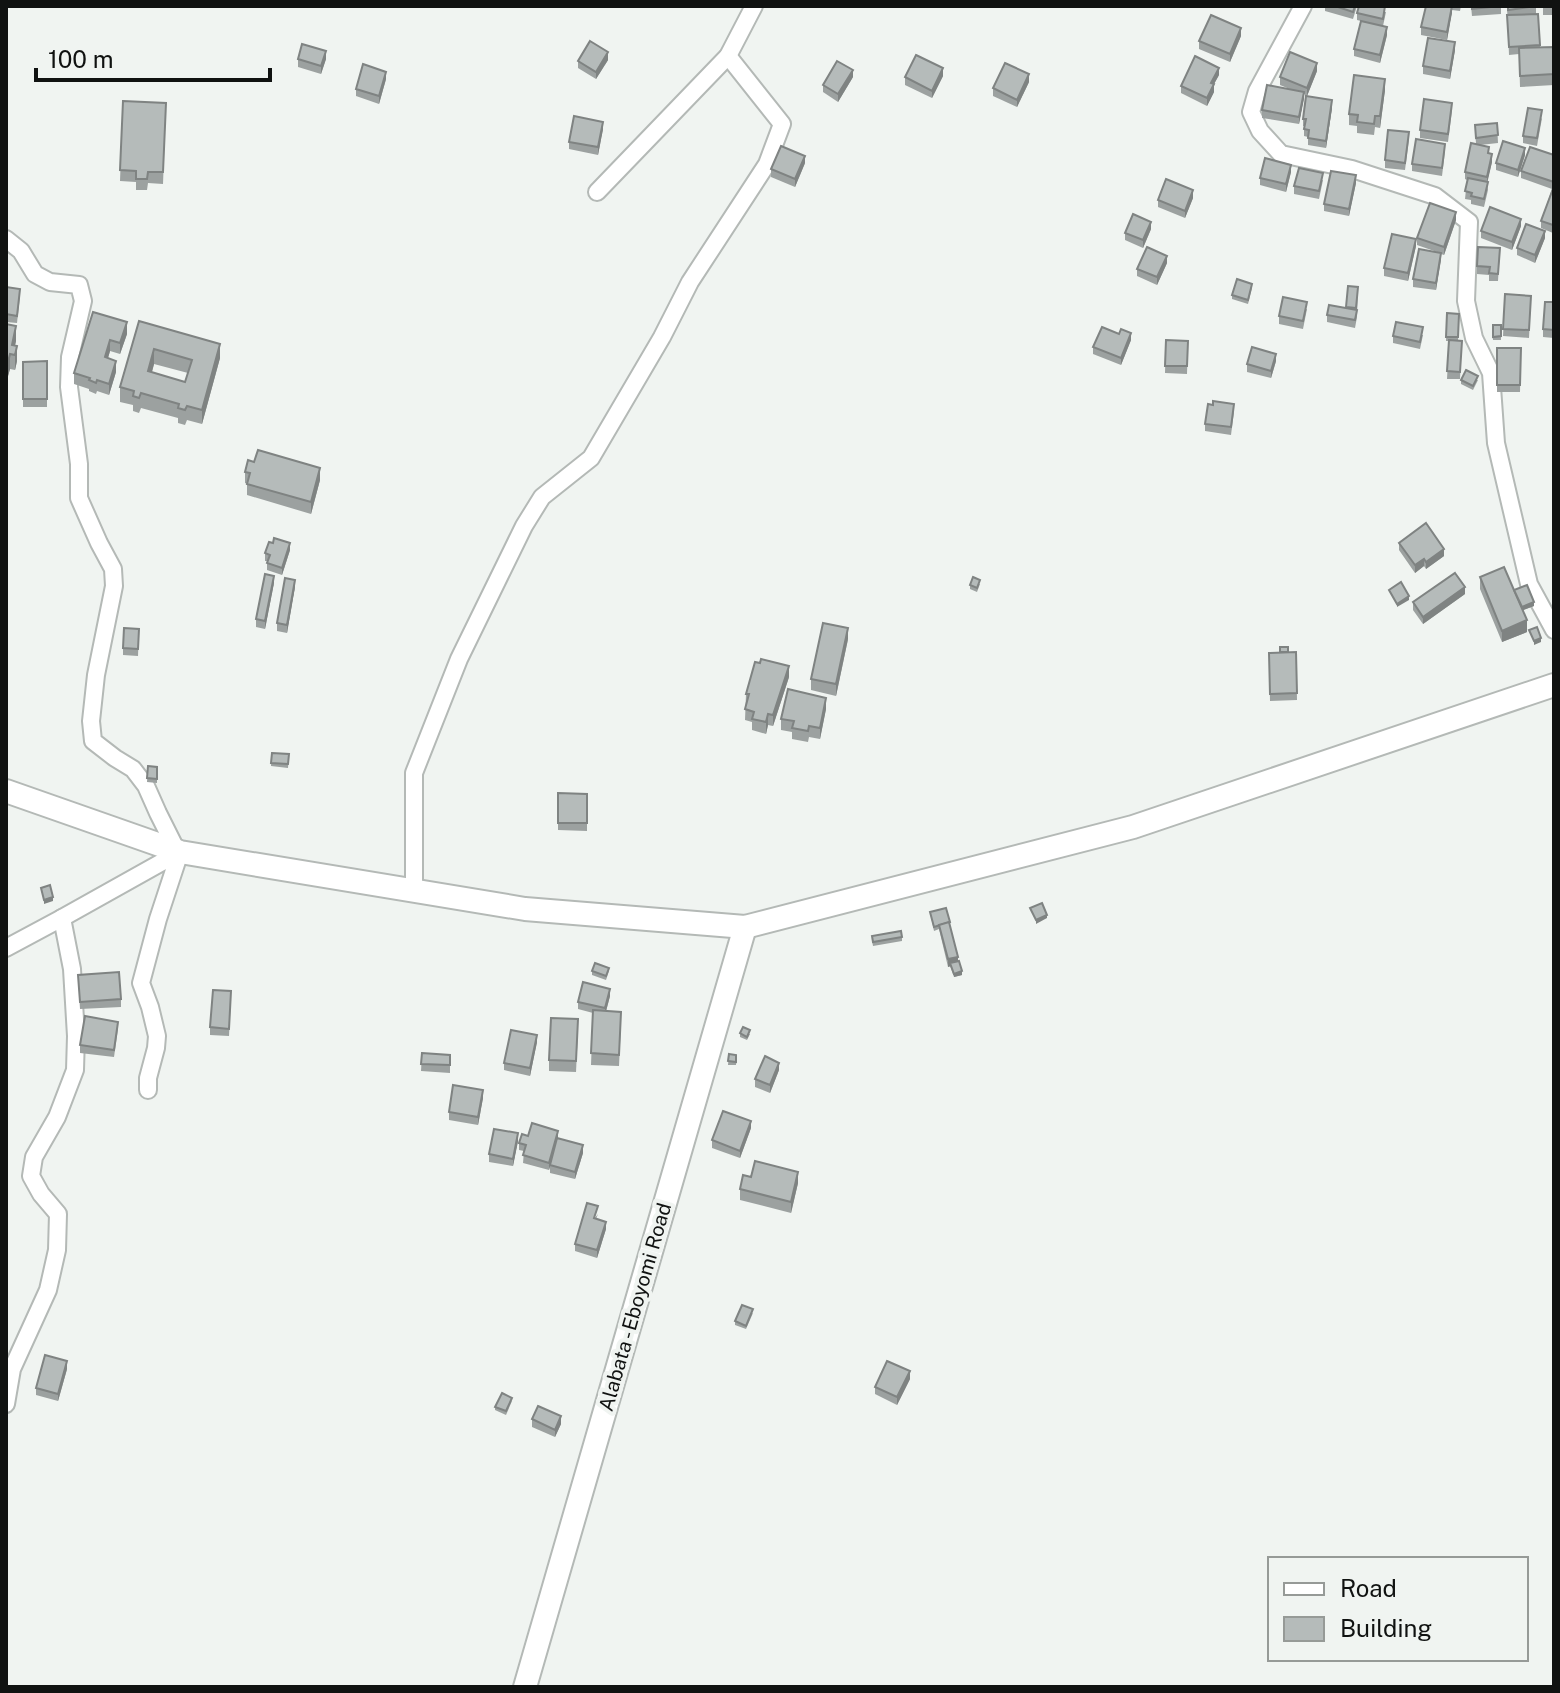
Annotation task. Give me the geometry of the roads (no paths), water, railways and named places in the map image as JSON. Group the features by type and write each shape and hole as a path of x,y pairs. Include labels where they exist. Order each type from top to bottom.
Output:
{"main road":[{"path":"6,791 179,851 525,909 745,927 1133,827 1554,685"},
{"name":"Alabata - Eboyomi Road","path":"525,1687 745,927"}],"street":[{"path":"597,192 728,56 754,6"},
{"path":"1303,6 1257,91 1251,112 1260,131 1281,154 1352,169 1435,196 1469,222 1466,301 1474,338 1491,373 1496,443 1529,584 1554,630"},
{"path":"414,891 414,773 465,645 524,526 542,497 591,458 662,337 690,282 767,164 782,124 728,56"},
{"path":"6,239 21,251 35,274 50,282 79,285 83,301 70,357 69,387 79,464 79,498 113,569 114,586 96,675 91,721 93,741 133,769 146,786 179,851 141,983 157,1036 148,1090"},
{"path":"6,948 179,851"},
{"path":"6,1404 12,1369 48,1290 57,1250 58,1214 31,1176 34,1157 57,1117 75,1070 72,969 62,918"}]}
